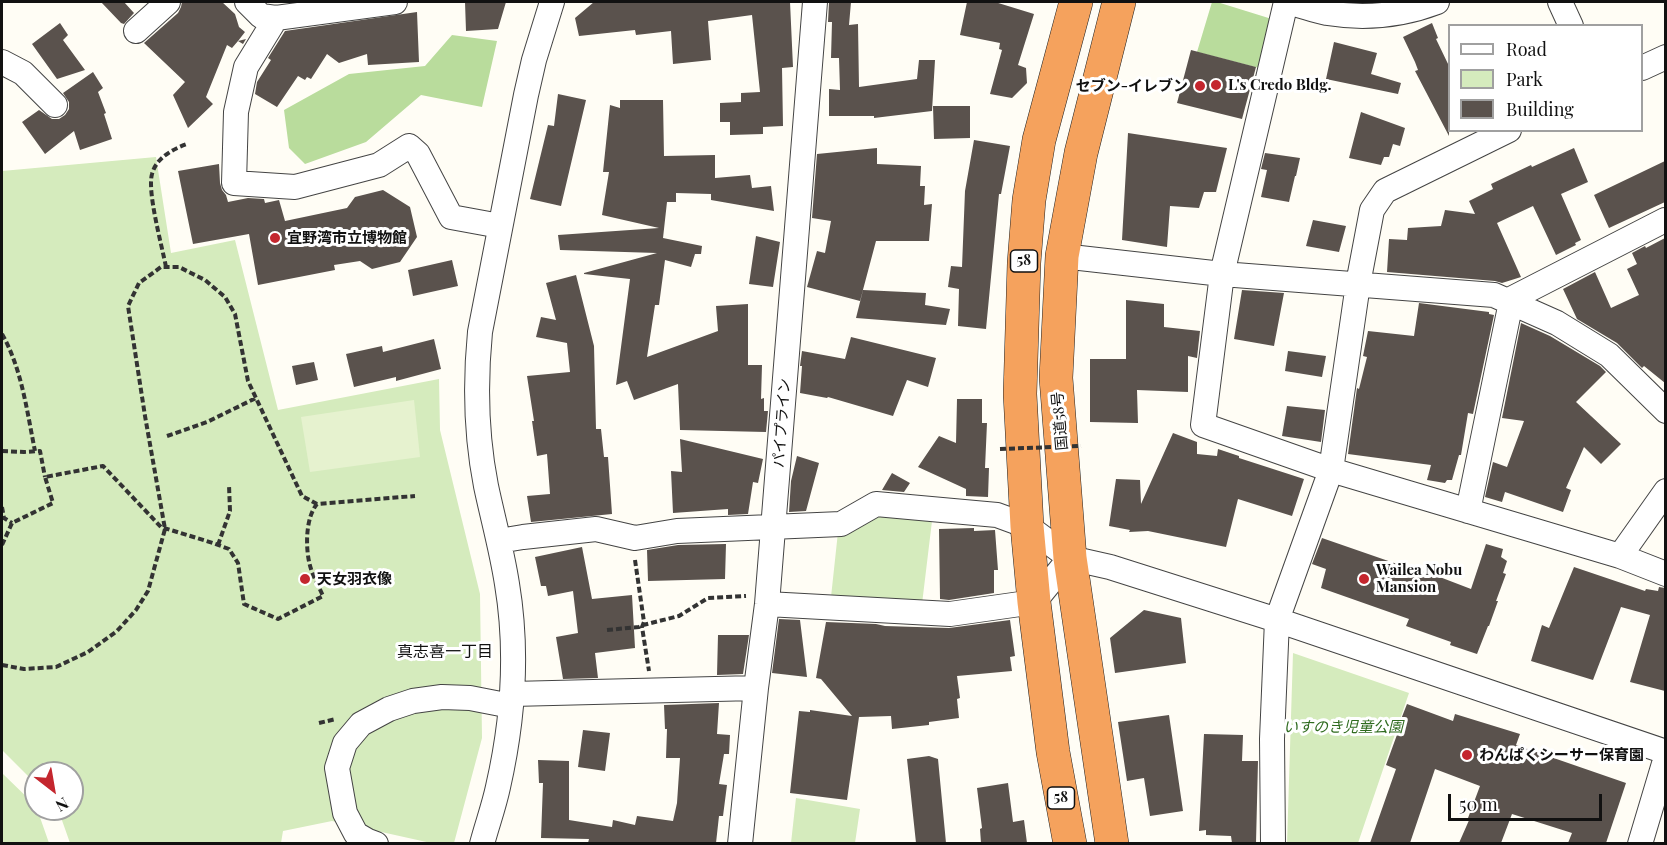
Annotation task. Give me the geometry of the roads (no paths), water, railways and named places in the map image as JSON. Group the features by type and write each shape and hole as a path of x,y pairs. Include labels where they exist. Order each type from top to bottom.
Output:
{"highway":[{"name":"58","path":"1070,843 1053,752 1034,602 1027,526 1020,394 1028,211 1039,140 1076,2"},
{"name":"国道58号","path":"1112,843 1070,558 1056,378 1062,256 1081,153 1119,2"}],"street":[{"path":"136,31 168,2"},
{"path":"247,2 261,16 276,18 395,2"},
{"path":"482,843 498,789 506,749 511,700 511,624 508,585 486,484 480,442 476,368 480,332 526,95 552,2"},
{"name":"パイプライン","path":"740,843 767,599 815,2"},
{"path":"1437,2 1389,14 1356,16 1325,12 1286,2 1222,274 1203,425 1331,470 1620,556 1665,574"},
{"path":"1560,2 1570,24"},
{"path":"276,18 246,67 236,112 234,183 295,187 379,165 409,146 418,154 452,218 500,226"},
{"path":"1643,67 1665,57"},
{"path":"2,62 23,74 55,105"},
{"path":"1273,843 1272,739 1277,620 1331,470 1358,284 1372,210 1385,190 1505,132"},
{"path":"1509,301 1665,221"},
{"path":"1062,256 1222,274 1494,295 1557,323 1609,356 1665,411"},
{"path":"1468,511 1509,301"},
{"path":"1620,556 1665,491"},
{"path":"499,541 596,529 635,538 677,531 841,524 876,504 997,515 1027,526 1070,558 1110,567 1277,620 1665,752"},
{"path":"767,599 950,614 1034,602 1070,558"},
{"path":"376,843 356,834 345,813 337,768 345,742 361,724 388,710 413,701 442,697 511,700 652,691 756,688"},
{"path":"1640,843 1665,757"}],"place":[{"name":"L's Credo Bldg.","path":"1216,85"},
{"name":"セブン-イレブン","path":"1200,86"},
{"name":"宜野湾市立博物館","path":"275,238"},
{"name":"天女羽衣像","path":"305,579"},
{"name":"Wailea Nobu Mansion","path":"1364,579"},
{"name":"わんぱくシーサー保育園","path":"1467,755"}],"district":[{"name":"真志喜一丁目","path":"445,652"}],"park label":[{"name":"いすのき児童公園","path":"1343,727"}]}
